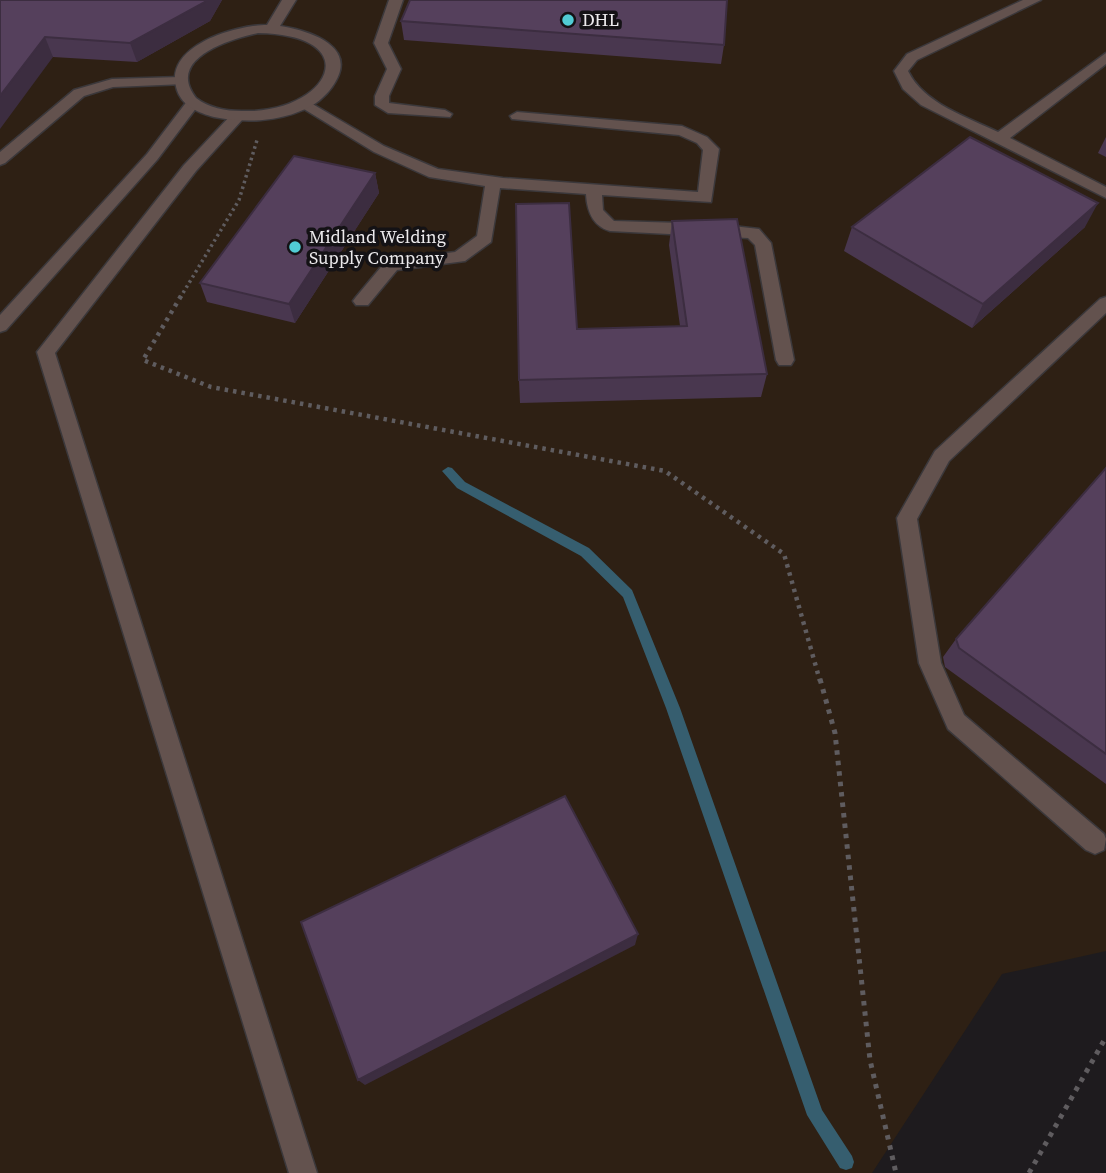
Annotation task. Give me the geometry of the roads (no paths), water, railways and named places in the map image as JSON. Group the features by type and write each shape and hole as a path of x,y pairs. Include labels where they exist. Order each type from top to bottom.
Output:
{"street":[{"path":"272,29 289,0"},
{"path":"396,0 381,43 394,69 382,96 382,104 388,109 446,114"},
{"path":"1022,2 912,57 901,71 908,86 926,102 1106,193"},
{"path":"272,29 296,32 325,46 333,60 330,79 318,94 304,103 264,116 237,117 212,112 193,103 180,81 183,67 195,53 213,41 233,34 272,29"},
{"path":"999,139 1106,57"},
{"path":"0,160 79,93 112,83 180,81"},
{"path":"0,326 152,157 193,103"},
{"path":"304,103 379,149 435,174 493,182 705,198 711,149 702,140 682,131 517,116"},
{"path":"237,117 190,168 46,352 303,1173"},
{"path":"362,301 392,265 459,257 485,238 493,182"},
{"path":"594,190 595,211 610,226 715,229 753,233 763,243 785,360"},
{"path":"1095,842 956,722 930,663 907,518 942,456 1106,303"}],"waterway":[{"path":"448,471 461,485 585,552 628,594 673,708 815,1115 846,1162"}],"place":[{"name":"DHL","path":"568,20"},
{"name":"Midland Welding Supply Company","path":"295,247"}]}
